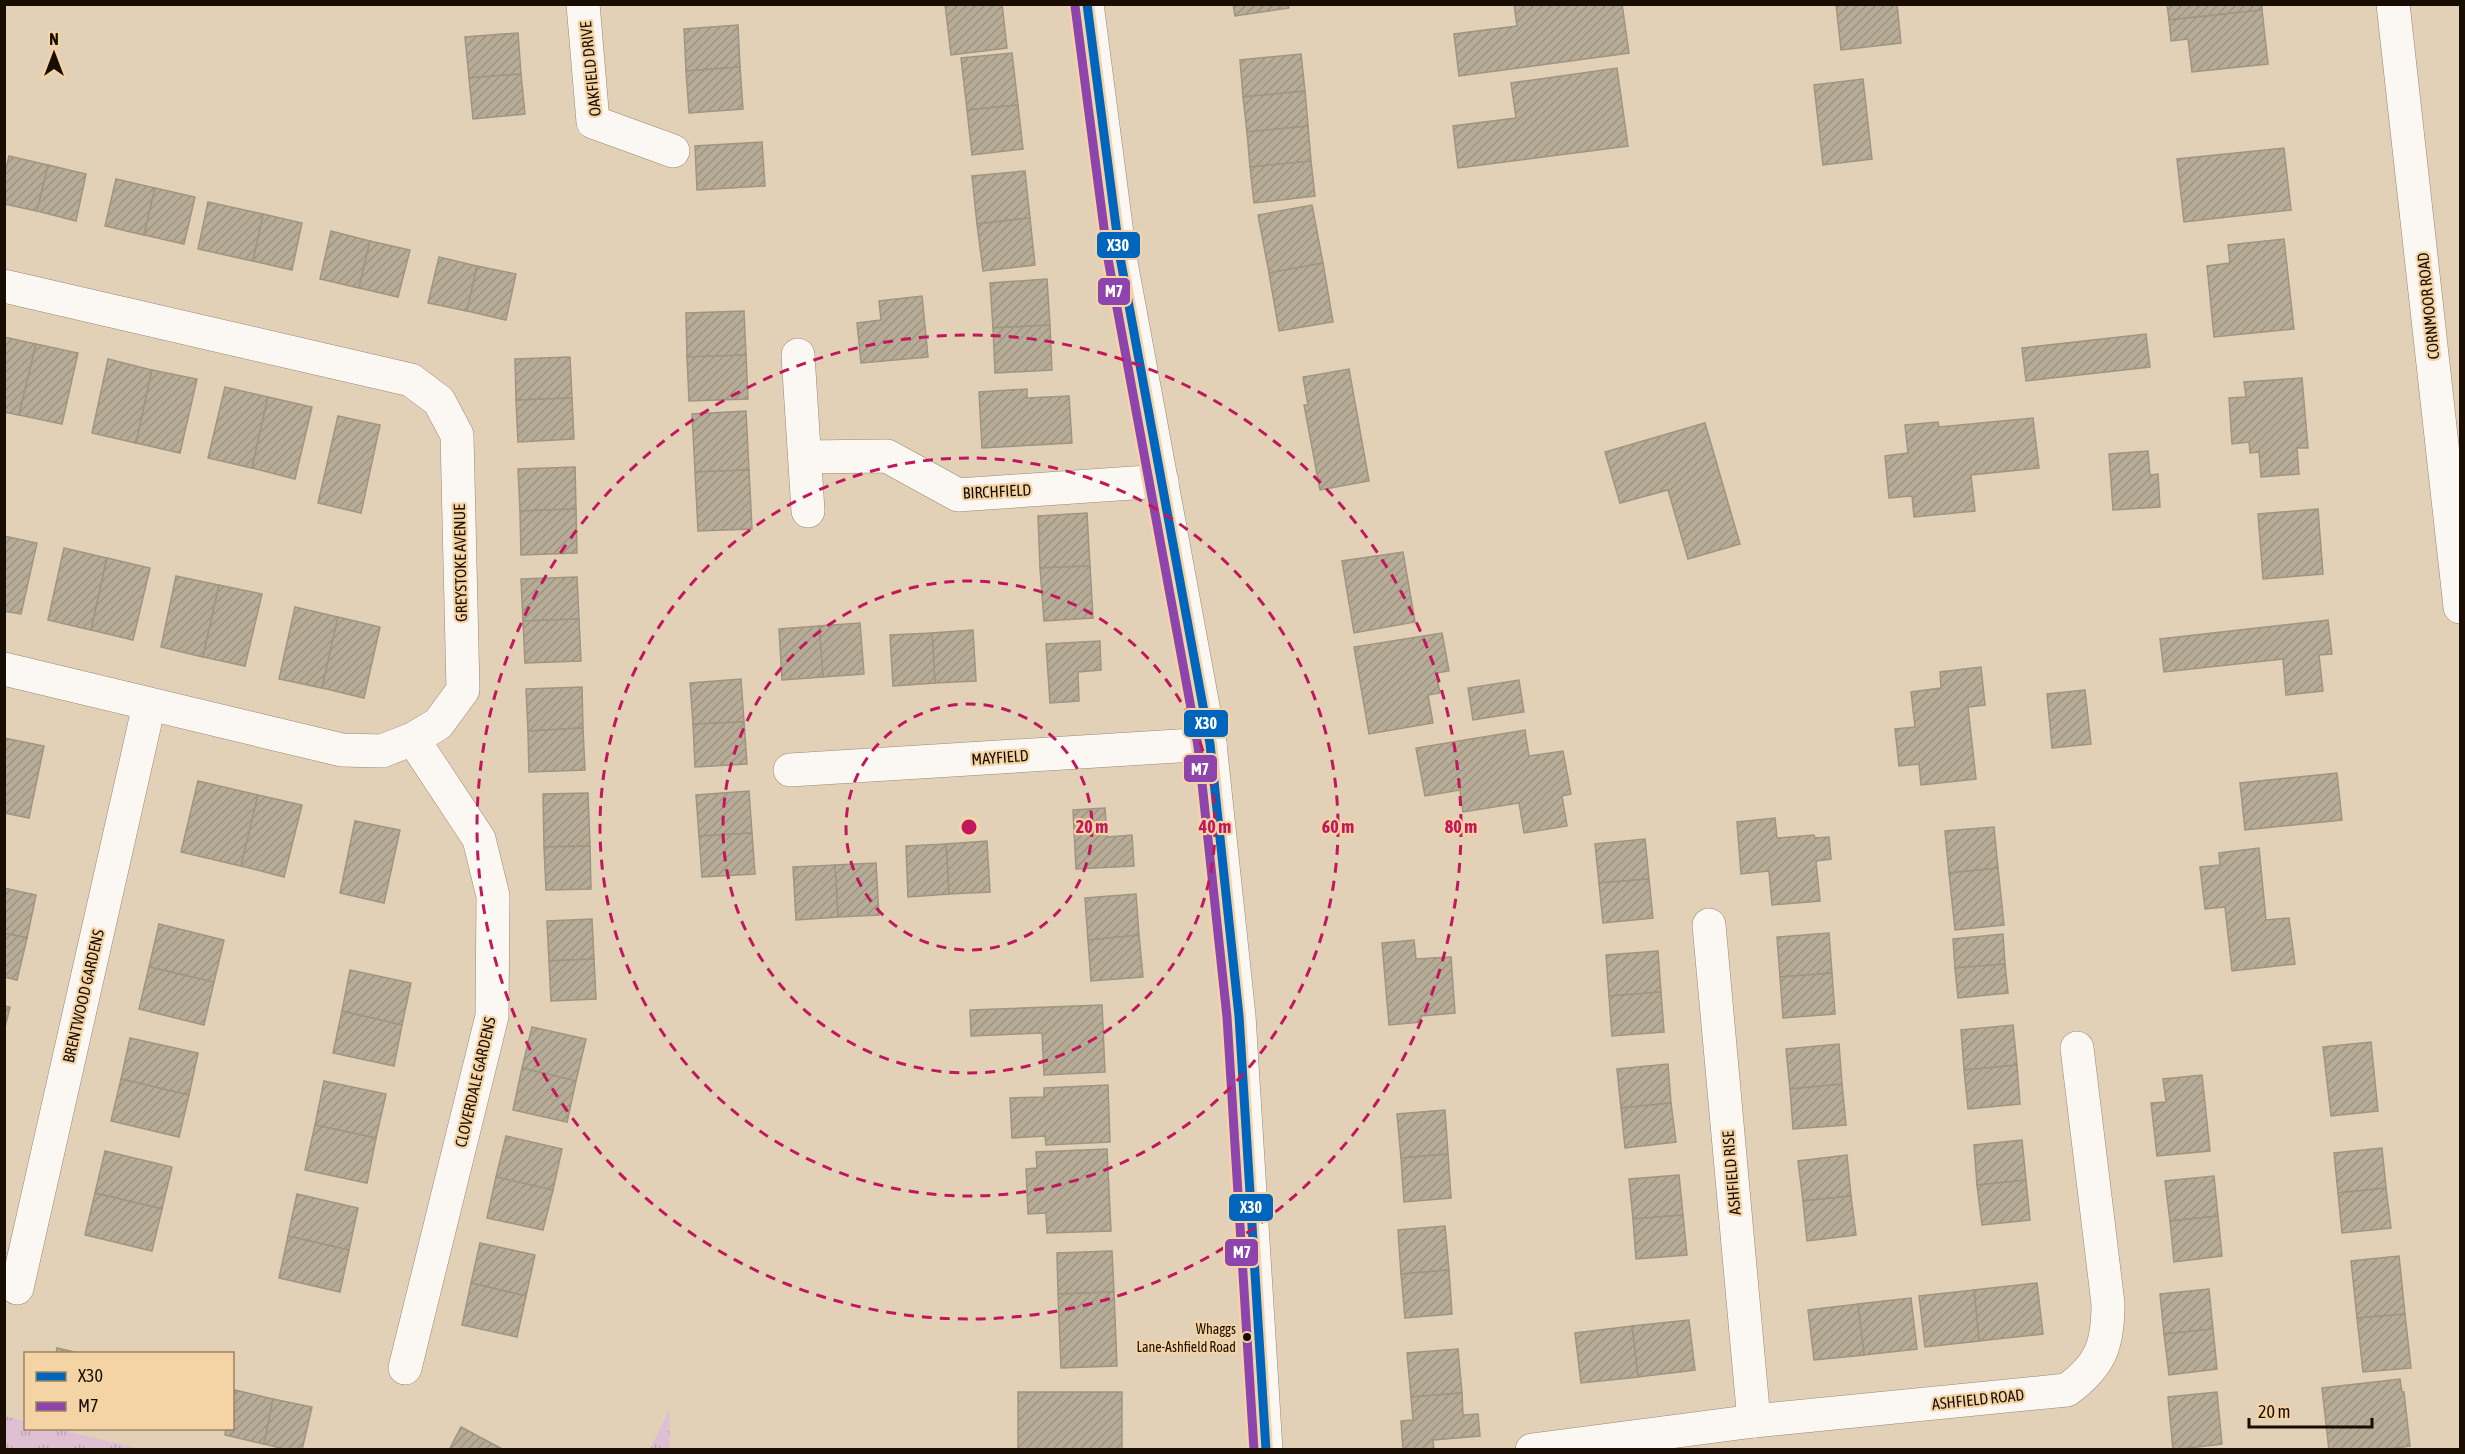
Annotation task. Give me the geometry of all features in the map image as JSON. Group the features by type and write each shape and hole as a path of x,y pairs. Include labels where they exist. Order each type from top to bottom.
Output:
{"street":[{"name":"OAKFIELD DRIVE","path":"583,4 593,122 673,151"},
{"path":"1087,4 1120,257 1210,744 1239,1016 1266,1449"},
{"name":"CORNMOOR ROAD","path":"2393,4 2460,607"},
{"name":"GREYSTOKE AVENUE","path":"4,285 411,380 439,401 457,435 463,690 438,724 413,739 382,751 342,750 4,669"},
{"path":"798,355 808,512"},
{"name":"BIRCHFIELD","path":"805,457 887,456 958,495 1162,481"},
{"name":"BRENTWOOD GARDENS","path":"17,1288 149,705"},
{"name":"CLOVERDALE GARDENS","path":"405,1368 492,1016 493,896 479,839 413,739"},
{"name":"MAYFIELD","path":"790,770 1210,744"},
{"name":"ASHFIELD RISE","path":"1708,925 1754,1421"},
{"name":"ASHFIELD ROAD","path":"1532,1449 1754,1421 2067,1390 2091,1370 2100,1355 2108,1331 2108,1304 2077,1048"}],"green space":[{"path":"669,1410 670,1449 650,1449"},
{"path":"4,1416 24,1421 24,1430 61,1430 141,1449 5,1449"}],"building":[{"path":"945,4 1002,4 1007,48 951,55"},
{"path":"1233,4 1288,4 1289,8 1235,16"},
{"path":"1514,4 1622,4 1629,53 1459,76 1454,34 1517,26"},
{"path":"1836,4 1897,4 1901,43 1841,50"},
{"path":"2167,4 2262,4 2262,10 2169,20"},
{"path":"2262,10 2268,64 2192,72 2188,39 2171,41 2169,20"},
{"path":"738,25 740,67 686,71 684,29"},
{"path":"518,33 521,74 469,78 465,37"},
{"path":"1012,53 1018,105 967,110 961,58"},
{"path":"1301,54 1305,91 1243,97 1240,60"},
{"path":"740,67 743,109 689,113 686,71"},
{"path":"1617,68 1628,146 1458,168 1453,126 1516,118 1511,83"},
{"path":"521,74 525,114 473,119 469,78"},
{"path":"1863,79 1872,159 1823,165 1814,85"},
{"path":"1305,91 1308,126 1247,132 1243,97"},
{"path":"1018,105 1023,149 972,155 967,110"},
{"path":"1308,126 1311,161 1250,167 1247,132"},
{"path":"762,142 765,186 697,190 695,146"},
{"path":"2284,148 2291,210 2184,222 2177,159"},
{"path":"9,156 48,165 37,211 4,204 4,176"},
{"path":"1311,161 1315,196 1254,203 1250,167"},
{"path":"48,165 86,174 76,221 37,211"},
{"path":"1025,171 1030,218 977,224 972,176"},
{"path":"116,179 155,188 144,235 105,226"},
{"path":"155,188 195,197 184,244 144,235"},
{"path":"208,202 263,214 253,261 198,249"},
{"path":"1312,205 1323,263 1269,273 1258,215"},
{"path":"263,214 302,223 292,270 253,261"},
{"path":"1030,218 1035,265 983,271 977,224"},
{"path":"331,231 370,241 359,288 320,279"},
{"path":"2284,239 2294,329 2214,337 2207,266 2230,263 2228,245"},
{"path":"370,241 410,250 398,297 359,288"},
{"path":"439,257 477,266 467,311 428,303"},
{"path":"1323,263 1333,322 1279,331 1269,273"},
{"path":"477,266 516,274 506,320 467,311"},
{"path":"1047,279 1050,325 993,328 990,283"},
{"path":"922,296 928,357 861,363 857,323 881,320 879,301"},
{"path":"744,311 746,355 687,357 686,313"},
{"path":"1050,325 1052,370 995,373 993,328"},
{"path":"2146,334 2150,367 2026,381 2022,348"},
{"path":"4,337 36,344 19,415 4,412"},
{"path":"36,344 78,353 62,424 19,415"},
{"path":"746,355 748,399 689,401 687,357"},
{"path":"570,357 572,398 516,400 515,359"},
{"path":"108,359 152,370 136,443 92,433"},
{"path":"1349,369 1369,481 1320,490 1304,405 1308,405 1303,377"},
{"path":"152,370 197,379 180,453 136,443"},
{"path":"2302,378 2308,448 2297,448 2299,474 2261,477 2259,452 2250,453 2249,442 2232,444 2229,398 2246,397 2244,382"},
{"path":"225,387 268,397 252,468 208,458"},
{"path":"1027,389 1027,398 1069,396 1072,443 982,448 979,392"},
{"path":"268,397 312,407 295,479 252,468"},
{"path":"572,398 574,439 518,442 516,400"},
{"path":"746,411 749,470 695,472 692,414"},
{"path":"338,416 380,425 361,513 318,503"},
{"path":"2033,418 2039,468 1971,475 1975,511 1914,517 1912,496 1889,498 1885,456 1908,453 1905,425 1938,422 1939,427"},
{"path":"1705,423 1740,544 1688,559 1668,490 1620,503 1605,452"},
{"path":"2148,451 2150,475 2158,474 2160,507 2113,510 2109,454"},
{"path":"575,467 576,509 520,511 518,469"},
{"path":"749,470 752,529 698,531 695,472"},
{"path":"576,509 577,553 521,555 520,511"},
{"path":"2318,509 2323,574 2263,579 2258,514"},
{"path":"1087,513 1090,566 1040,568 1038,516"},
{"path":"4,536 37,543 21,614 4,611"},
{"path":"64,548 107,558 91,630 48,620"},
{"path":"1403,552 1415,622 1354,633 1342,561"},
{"path":"107,558 150,568 133,640 91,630"},
{"path":"1090,566 1093,618 1044,621 1040,568"},
{"path":"176,576 219,585 203,657 161,647"},
{"path":"577,577 579,619 523,621 521,579"},
{"path":"219,585 262,594 245,666 203,657"},
{"path":"295,607 338,617 322,688 279,679"},
{"path":"338,617 380,627 364,698 322,688"},
{"path":"579,619 581,661 525,663 523,621"},
{"path":"2328,620 2332,654 2319,655 2323,691 2286,695 2283,659 2164,672 2160,639"},
{"path":"860,623 864,674 823,677 819,626"},
{"path":"819,626 823,677 782,680 779,629"},
{"path":"973,630 976,681 935,683 932,633"},
{"path":"932,633 935,683 893,686 890,635"},
{"path":"1442,633 1449,671 1436,673 1440,693 1428,695 1433,723 1369,734 1354,647"},
{"path":"1100,641 1101,670 1078,672 1079,701 1050,703 1046,644"},
{"path":"1981,667 1985,705 1968,707 1976,779 1921,785 1919,764 1899,766 1895,729 1915,727 1911,692 1941,688 1940,672"},
{"path":"741,679 744,722 693,724 690,683"},
{"path":"1519,680 1524,712 1473,720 1468,688"},
{"path":"582,687 583,728 528,731 526,689"},
{"path":"2085,690 2091,744 2052,748 2047,694"},
{"path":"744,722 747,764 695,767 693,724"},
{"path":"583,728 585,770 529,772 528,731"},
{"path":"1525,730 1529,756 1563,751 1571,794 1562,796 1567,826 1524,833 1519,803 1463,812 1460,790 1425,796 1416,748"},
{"path":"4,738 44,746 29,818 4,813"},
{"path":"2337,773 2342,820 2245,830 2240,783"},
{"path":"198,781 258,795 241,866 181,852"},
{"path":"749,791 752,833 699,836 696,795"},
{"path":"588,793 590,846 544,847 543,794"},
{"path":"258,795 302,805 284,877 241,866"},
{"path":"1105,808 1107,837 1132,835 1134,866 1076,869 1073,810"},
{"path":"1775,818 1777,838 1814,835 1815,838 1829,837 1831,859 1816,861 1820,901 1772,905 1769,871 1741,874 1737,822"},
{"path":"355,821 400,830 384,903 340,893"},
{"path":"1994,827 1998,868 1949,873 1945,831"},
{"path":"752,833 755,874 702,877 699,836"},
{"path":"1645,839 1649,879 1599,883 1595,844"},
{"path":"987,841 990,892 949,894 946,844"},
{"path":"946,844 949,894 908,897 906,846"},
{"path":"590,846 591,889 546,890 544,847"},
{"path":"2259,848 2266,920 2289,918 2295,964 2232,971 2225,907 2205,909 2200,867 2220,865 2219,853"},
{"path":"876,863 879,915 838,917 835,865"},
{"path":"835,865 838,917 796,920 793,867"},
{"path":"1998,868 2004,925 1955,930 1949,873"},
{"path":"1649,879 1653,918 1603,923 1599,883"},
{"path":"4,888 36,895 27,938 4,933"},
{"path":"1136,894 1139,935 1088,940 1085,898"},
{"path":"592,919 594,959 549,961 547,921"},
{"path":"159,924 224,940 214,982 149,967"},
{"path":"4,933 27,938 17,980 4,977"},
{"path":"1829,933 1832,973 1780,977 1777,937"},
{"path":"2003,934 2005,964 1955,968 1953,939"},
{"path":"1139,935 1143,977 1091,981 1088,940"},
{"path":"1414,940 1416,959 1451,957 1455,1013 1421,1016 1421,1022 1389,1025 1382,943"},
{"path":"1658,951 1661,992 1609,996 1606,955"},
{"path":"594,959 596,999 551,1001 549,961"},
{"path":"2005,964 2008,993 1958,998 1955,968"},
{"path":"149,967 214,982 204,1025 139,1009"},
{"path":"350,970 411,983 402,1025 342,1011"},
{"path":"1832,973 1835,1014 1783,1018 1780,977"},
{"path":"1661,992 1664,1032 1612,1036 1609,996"},
{"path":"1102,1005 1105,1072 1044,1075 1042,1033 971,1036 970,1010"},
{"path":"4,1006 10,1007 4,1031"},
{"path":"342,1011 402,1025 394,1066 333,1053"},
{"path":"2013,1025 2017,1065 1964,1070 1961,1030"},
{"path":"532,1027 586,1039 576,1081 522,1068"},
{"path":"130,1038 198,1053 189,1095 121,1079"},
{"path":"2371,1042 2378,1111 2331,1116 2323,1047"},
{"path":"1839,1044 1842,1084 1790,1089 1786,1049"},
{"path":"1668,1064 1671,1103 1621,1108 1617,1069"},
{"path":"2017,1065 2020,1104 1968,1109 1964,1070"},
{"path":"522,1068 576,1081 567,1122 513,1110"},
{"path":"2202,1075 2210,1151 2157,1156 2151,1103 2166,1102 2163,1079"},
{"path":"121,1079 189,1095 179,1137 111,1121"},
{"path":"324,1081 386,1094 376,1138 315,1125"},
{"path":"1842,1084 1846,1125 1793,1129 1790,1089"},
{"path":"1108,1085 1110,1142 1046,1145 1045,1136 1012,1138 1010,1098 1044,1097 1044,1088"},
{"path":"1671,1103 1676,1142 1625,1148 1621,1108"},
{"path":"1445,1110 1448,1154 1401,1158 1397,1114"},
{"path":"315,1125 376,1138 367,1183 305,1170"},
{"path":"506,1136 562,1149 553,1190 496,1177"},
{"path":"2022,1140 2026,1180 1977,1185 1974,1145"},
{"path":"2382,1148 2386,1188 2338,1193 2334,1153"},
{"path":"1107,1149 1111,1231 1047,1233 1046,1213 1028,1214 1026,1169 1037,1168 1036,1152"},
{"path":"105,1151 172,1167 162,1209 95,1193"},
{"path":"1448,1154 1451,1198 1404,1202 1401,1158"},
{"path":"1847,1155 1851,1196 1803,1201 1798,1161"},
{"path":"1679,1175 1683,1215 1633,1219 1629,1179"},
{"path":"2214,1176 2218,1216 2170,1221 2165,1181"},
{"path":"496,1177 553,1190 543,1230 487,1218"},
{"path":"2026,1180 2030,1220 1982,1225 1977,1185"},
{"path":"2386,1188 2391,1228 2342,1233 2338,1193"},
{"path":"95,1193 162,1209 152,1251 85,1235"},
{"path":"297,1194 358,1208 349,1250 288,1236"},
{"path":"1851,1196 1856,1235 1807,1241 1803,1201"},
{"path":"1683,1215 1687,1255 1636,1259 1633,1219"},
{"path":"2218,1216 2222,1256 2174,1262 2170,1221"},
{"path":"1445,1226 1449,1270 1401,1274 1398,1230"},
{"path":"288,1236 349,1250 340,1292 279,1278"},
{"path":"480,1243 535,1255 526,1296 471,1283"},
{"path":"1112,1251 1114,1292 1058,1294 1057,1253"},
{"path":"2399,1256 2405,1314 2357,1318 2351,1261"},
{"path":"1449,1270 1452,1314 1405,1318 1401,1274"},
{"path":"471,1283 526,1296 517,1337 462,1325"},
{"path":"2037,1283 2043,1334 1979,1341 1974,1290"},
{"path":"2209,1289 2213,1329 2164,1334 2160,1294"},
{"path":"1974,1290 1979,1341 1925,1347 1919,1296"},
{"path":"1114,1292 1117,1366 1061,1368 1058,1294"},
{"path":"1911,1298 1917,1349 1864,1355 1858,1304"},
{"path":"1858,1304 1864,1355 1814,1360 1808,1310"},
{"path":"2405,1314 2411,1368 2363,1372 2357,1318"},
{"path":"1689,1320 1695,1370 1638,1377 1632,1326"},
{"path":"1632,1326 1638,1377 1581,1383 1575,1333"},
{"path":"2213,1329 2217,1369 2169,1375 2164,1334"},
{"path":"57,1348 74,1352 56,1352"},
{"path":"1458,1349 1462,1393 1411,1397 1407,1353"},
{"path":"2400,1379 2402,1392 2404,1392 2410,1446 2382,1450 2329,1450 2322,1388"},
{"path":"235,1390 273,1399 264,1444 225,1435 226,1430 234,1430"},
{"path":"1018,1392 1122,1392 1122,1450 1018,1450"},
{"path":"2217,1392 2222,1444 2173,1450 2168,1397"},
{"path":"1462,1393 1463,1415 1478,1414 1480,1436 1433,1440 1434,1450 1403,1450 1401,1421 1413,1420 1411,1397"},
{"path":"273,1399 312,1407 302,1450 288,1450 264,1444"},
{"path":"461,1427 504,1450 449,1450"}],"transit line":[{"name":"X30","path":"1087,4 1120,257 1210,744 1239,1016 1266,1450"},
{"name":"M7","path":"1075,6 1108,259 1198,746 1227,1017 1254,1450"}],"place":[{"name":"Whaggs Lane-Ashfield Road","path":"1247,1337"}]}
